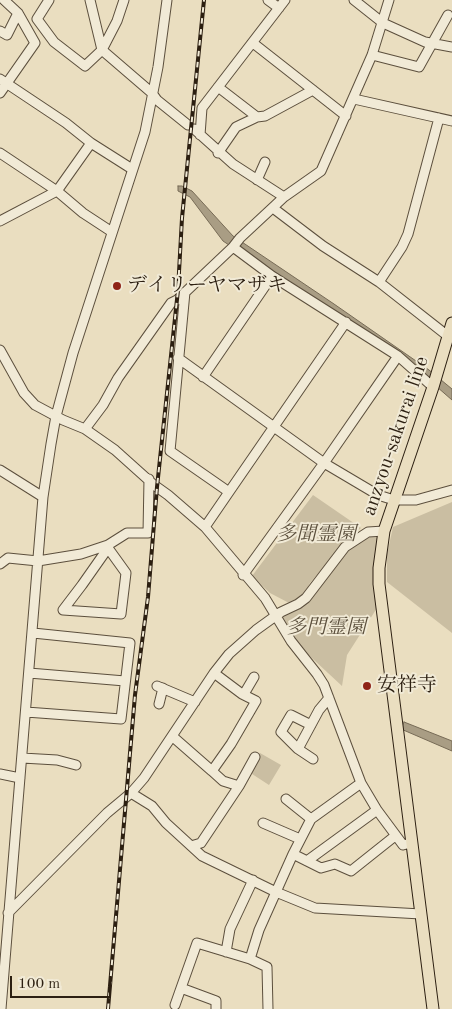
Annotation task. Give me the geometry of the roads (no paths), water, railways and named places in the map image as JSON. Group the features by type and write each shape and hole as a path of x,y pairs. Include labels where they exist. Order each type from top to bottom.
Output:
{"main road":[{"name":"anzyou-sakurai line","path":"433,1009 379,584 379,568 384,531 433,387 452,323"}],"street":[{"path":"0,93 4,81 35,43 18,13 4,0"},
{"path":"49,0 37,19 54,42 85,66 102,50 117,21 124,0"},
{"path":"90,0 102,50 218,153 284,197"},
{"path":"1,1009 3,947 8,913 22,758 43,496 56,416 72,353 145,132 165,24 167,0"},
{"path":"268,0 279,8"},
{"path":"194,130 202,108 285,0"},
{"path":"354,0 383,23 432,44 452,47"},
{"path":"85,429 171,303 233,247 240,238 284,197 321,171 372,55 389,0"},
{"path":"0,31 7,35 18,13"},
{"path":"372,55 419,67 448,15"},
{"path":"253,43 346,116"},
{"path":"4,81 66,123 91,143 132,169"},
{"path":"218,87 257,117"},
{"path":"218,153 236,127 257,117 265,116 313,90"},
{"path":"354,99 452,121"},
{"path":"379,282 402,247 408,234 439,118"},
{"path":"0,221 57,191 91,143"},
{"path":"0,153 57,191 83,213 112,232"},
{"path":"257,180 265,162"},
{"path":"273,208 323,246 379,282 448,337"},
{"path":"233,247 272,276 398,356 433,387"},
{"path":"203,377 272,276"},
{"path":"185,292 170,451 229,492"},
{"path":"205,527 275,428 346,322"},
{"path":"0,350 24,393 35,405 85,429 115,450 205,527 243,575 265,598 292,641 317,674 329,698 361,783 377,810 402,845 411,843"},
{"path":"243,575 398,356"},
{"path":"178,358 324,463 378,495 394,500 416,500 452,490"},
{"path":"0,470 43,496"},
{"path":"0,564 8,558 38,561 81,554 108,546 127,533 148,533 149,479"},
{"path":"8,913 144,778 228,654 281,612 306,598 345,547 368,532 384,531"},
{"path":"108,546 126,573 121,614 63,610 108,546"},
{"path":"26,712 121,719 130,643 33,633"},
{"path":"29,673 125,681"},
{"path":"212,771 231,744 256,701 214,673"},
{"path":"244,694 254,678"},
{"path":"159,704 160,687 195,702"},
{"path":"298,749 319,710 329,698"},
{"path":"310,725 291,714 281,732 298,749 313,759"},
{"path":"172,736 222,781 239,786"},
{"path":"191,846 201,843 239,786 255,757"},
{"path":"22,758 53,759 76,765"},
{"path":"0,774 20,778"},
{"path":"250,959 259,930 311,819 361,783"},
{"path":"131,792 152,806 166,823 202,856 276,892 315,908 421,914"},
{"path":"286,799 311,819"},
{"path":"307,861 377,810"},
{"path":"263,823 300,839"},
{"path":"293,854 321,868 335,864 351,871 395,836"},
{"path":"226,952 230,929 253,880"},
{"path":"175,1005 197,943 250,959 267,967 268,1009"},
{"path":"181,988 216,1001 216,1009"}],"railway":[{"path":"108,1009 135,695 148,597 157,487 178,290 182,218 204,0"}],"place":[{"name":"デイリーヤマザキ","path":"117,286"},
{"name":"安祥寺","path":"367,686"}],"park label":[{"name":"多聞霊園","path":"316,535"},
{"name":"多門霊園","path":"326,628"}]}
